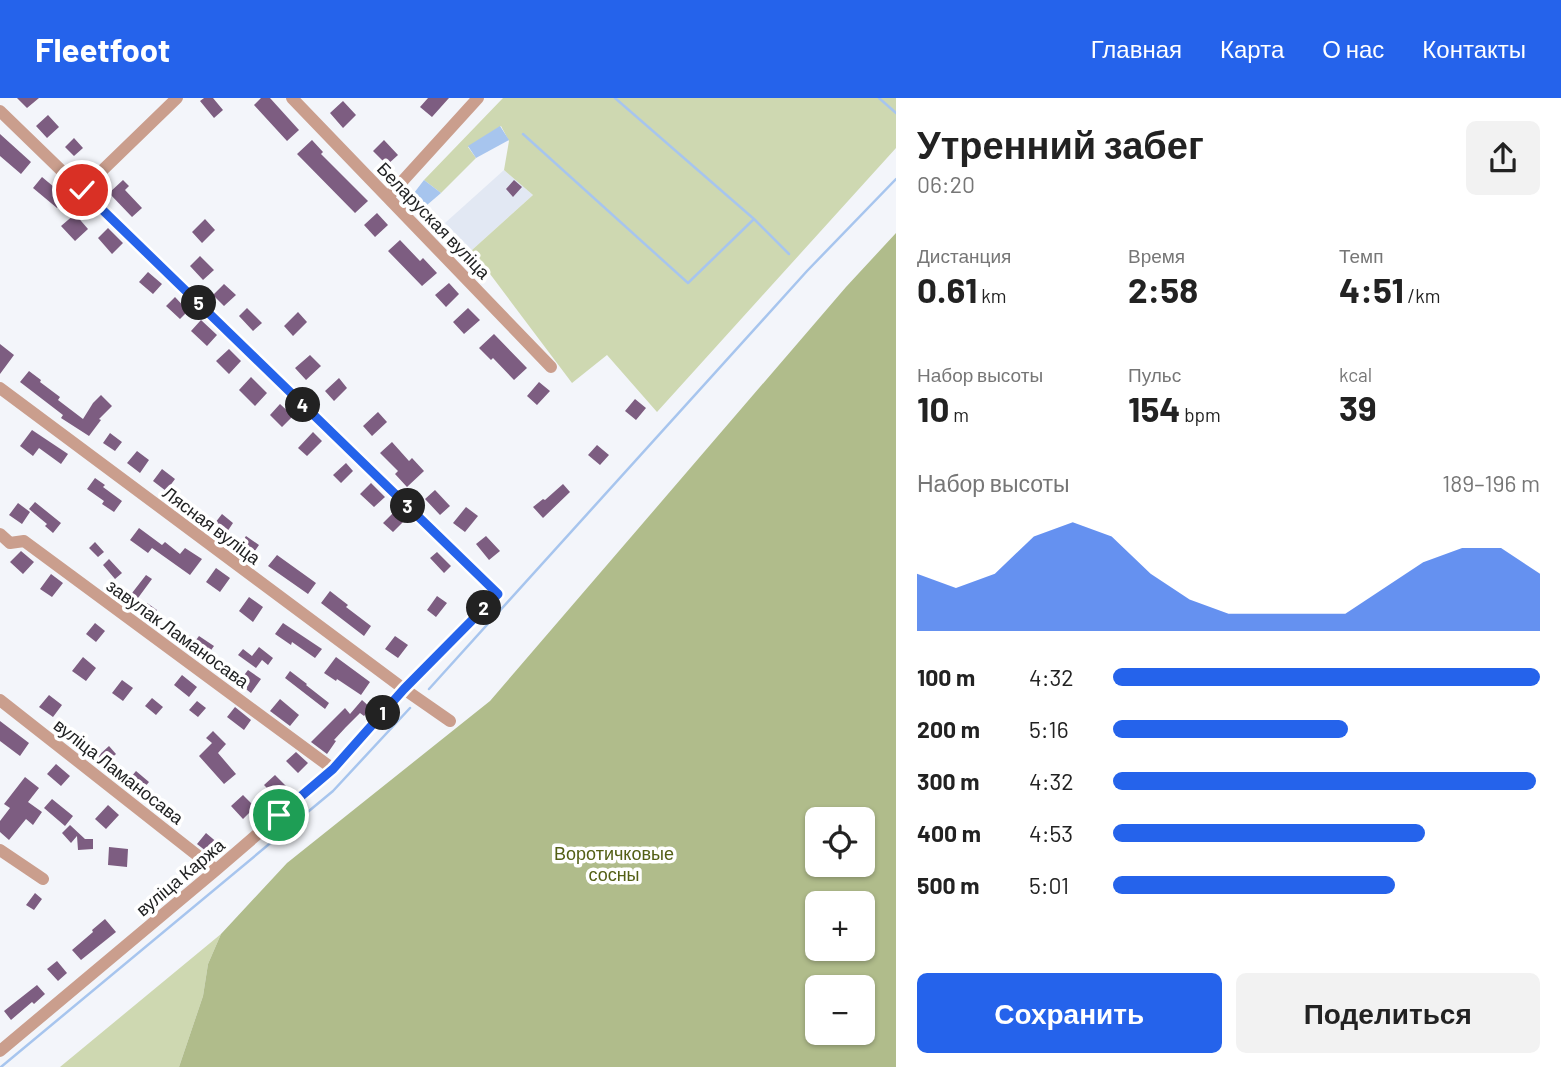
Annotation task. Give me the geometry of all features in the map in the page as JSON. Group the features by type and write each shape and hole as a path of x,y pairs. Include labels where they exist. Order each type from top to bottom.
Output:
{"street":[{"path":"0,111 82,190 177,98"},
{"name":"Беларуская вуліца","path":"292,98 551,366"},
{"path":"388,197 478,98"},
{"name":"вуліца Каржа","path":"0,1051 333,769 404,689 498,594 82,190"},
{"name":"Лясная вуліца","path":"0,388 404,689 450,720"},
{"name":"завулак Ламаносава","path":"0,534 10,543 24,541 333,769"},
{"name":"вуліца Ламаносава","path":"0,700 216,870"},
{"path":"0,850 43,878"}],"shaded area":[{"path":"504,170 533,195 472,250 445,223"}],"green space":[{"path":"503,98 896,98 896,148 657,412 607,355 572,383 472,250 533,195 504,170 509,141 501,126 468,147 476,158 441,193 424,180"},
{"name":"Воротичковые сосны","path":"896,233 896,1067 179,1067 203,996 208,964 221,934 287,863 490,701 846,287"},
{"path":"221,934 208,964 203,996 179,1067 60,1067"}],"water":[{"path":"500,126 509,140 476,158 468,146"},
{"path":"424,180 441,193 427,205 414,193"}],"building":[{"path":"17,98 39,98 27,108"},
{"path":"213,98 223,110 214,118 200,101"},
{"path":"261,98 270,98 299,130 287,141 254,105"},
{"path":"428,98 449,98 432,117 420,107"},
{"path":"343,101 356,115 343,128 330,113"},
{"path":"48,115 59,127 47,138 36,126"},
{"path":"0,134 31,162 21,174 0,156"},
{"path":"74,138 83,148 74,156 65,147"},
{"path":"312,140 323,152 321,154 368,201 355,213 297,154"},
{"path":"384,140 398,155 387,165 373,151"},
{"path":"42,177 66,197 57,208 33,188"},
{"path":"123,180 129,186 125,190 142,208 132,217 109,193"},
{"path":"514,180 522,187 513,197 506,189"},
{"path":"377,213 388,225 375,237 364,225"},
{"path":"75,214 88,229 75,241 61,226"},
{"path":"205,219 215,230 202,243 192,232"},
{"path":"108,228 123,243 112,254 98,238"},
{"path":"400,240 420,261 423,258 437,273 422,286 388,251"},
{"path":"200,256 214,270 203,280 190,266"},
{"path":"148,272 162,284 153,294 139,282"},
{"path":"449,283 459,294 446,307 435,295"},
{"path":"224,284 236,295 224,306 213,295"},
{"path":"175,297 188,311 180,319 166,306"},
{"path":"247,308 262,323 253,331 239,316"},
{"path":"468,308 480,320 464,334 453,322"},
{"path":"298,312 307,322 293,336 284,326"},
{"path":"201,320 217,335 207,346 191,331"},
{"path":"494,334 527,368 514,380 479,348"},
{"path":"0,344 14,355 0,374"},
{"path":"229,349 241,361 229,374 216,361"},
{"path":"310,355 321,366 306,380 295,368"},
{"path":"29,371 60,397 58,400 83,419 101,395 112,406 99,419 101,420 89,436 61,418 63,415 20,382"},
{"path":"251,377 267,393 255,406 239,390"},
{"path":"339,378 347,388 334,401 325,391"},
{"path":"539,382 550,391 537,405 527,396"},
{"path":"635,399 646,408 636,420 625,411"},
{"path":"280,404 293,416 282,427 270,415"},
{"path":"378,412 387,422 372,436 363,426"},
{"path":"32,430 68,454 61,464 39,448 33,456 20,446"},
{"path":"313,432 322,441 307,456 298,448"},
{"path":"110,433 122,442 115,451 103,443"},
{"path":"392,442 409,461 412,458 424,471 407,487 395,474 398,471 380,453"},
{"path":"597,445 609,455 600,465 588,455"},
{"path":"137,451 149,460 140,473 127,463"},
{"path":"346,463 353,471 341,483 333,475"},
{"path":"162,469 175,479 166,491 153,481"},
{"path":"95,478 122,501 114,512 87,489"},
{"path":"371,483 385,497 374,507 360,494"},
{"path":"563,484 570,492 543,518 533,507"},
{"path":"435,490 450,506 440,515 425,499"},
{"path":"35,502 61,523 53,533 45,526 47,524 29,509"},
{"path":"18,503 30,512 22,524 9,515"},
{"path":"466,507 478,516 465,532 453,523"},
{"path":"397,509 407,518 393,532 383,523"},
{"path":"222,514 233,523 227,532 215,523"},
{"path":"139,528 162,545 165,542 180,554 185,548 202,559 190,575 152,548 148,553 130,540"},
{"path":"246,536 259,545 252,555 240,545"},
{"path":"486,536 500,551 489,560 476,544"},
{"path":"95,542 104,552 98,557 89,548"},
{"path":"21,551 34,562 23,574 10,562"},
{"path":"437,552 451,566 444,573 430,558"},
{"path":"277,555 316,583 308,594 268,566"},
{"path":"109,559 122,573 115,579 103,565"},
{"path":"216,568 230,578 220,592 206,582"},
{"path":"51,574 63,583 52,597 40,589"},
{"path":"146,575 152,579 138,598 132,593"},
{"path":"330,591 371,626 364,636 321,603"},
{"path":"437,596 447,603 436,617 427,610"},
{"path":"249,597 263,607 253,622 239,611"},
{"path":"147,603 157,610 149,622 139,615"},
{"path":"172,622 196,640 199,636 214,646 204,660 165,631"},
{"path":"95,623 105,631 96,642 86,634"},
{"path":"283,623 322,649 315,658 275,634"},
{"path":"395,636 408,645 398,658 385,649"},
{"path":"259,647 273,658 268,665 262,660 256,668 238,655 243,649 252,656"},
{"path":"83,657 96,668 86,681 72,671"},
{"path":"336,657 370,682 361,695 324,673"},
{"path":"248,670 261,679 251,693 238,683"},
{"path":"290,671 329,703 325,709 285,678"},
{"path":"182,675 197,687 189,697 174,685"},
{"path":"122,680 133,688 123,701 112,693"},
{"path":"49,695 62,705 53,717 39,707"},
{"path":"152,698 163,707 156,715 145,706"},
{"path":"280,699 299,715 290,726 270,711"},
{"path":"362,700 371,708 364,716 360,713 346,727 334,740 336,741 327,754 311,742 345,708 350,714"},
{"path":"197,701 206,708 198,717 189,710"},
{"path":"235,707 251,720 244,730 227,717"},
{"path":"0,721 29,743 20,756 0,741"},
{"path":"213,731 226,744 218,753 236,774 224,784 199,756 212,743 206,738"},
{"path":"109,746 116,754 105,764 98,756"},
{"path":"296,752 308,763 298,773 286,761"},
{"path":"56,764 70,776 61,786 47,774"},
{"path":"136,771 149,782 139,794 126,783"},
{"path":"275,775 286,786 275,796 264,785"},
{"path":"25,777 39,788 28,802 42,812 33,825 26,819 9,840 0,832 0,821 10,808 4,804"},
{"path":"243,795 255,807 243,819 231,806"},
{"path":"52,799 73,816 65,826 44,808"},
{"path":"108,805 119,815 106,829 95,819"},
{"path":"70,825 85,839 93,839 93,849 78,850 77,836 71,843 62,833"},
{"path":"206,833 219,844 211,855 197,844"},
{"path":"109,847 128,849 127,867 108,865"},
{"path":"35,893 42,899 34,910 26,905"},
{"path":"105,919 116,932 81,960 72,950"},
{"path":"57,961 67,973 58,981 47,969"},
{"path":"37,985 45,994 11,1020 4,1011"}],"waterway":[{"path":"615,98 754,219 789,254"},
{"path":"879,98 896,113"},
{"path":"523,134 688,283 754,219"},
{"path":"429,689 807,271 896,179"},
{"path":"1,1067 333,791 410,708"}],"route":[{"path":"82,190 498,594 404,689 333,769 279,815"}]}
